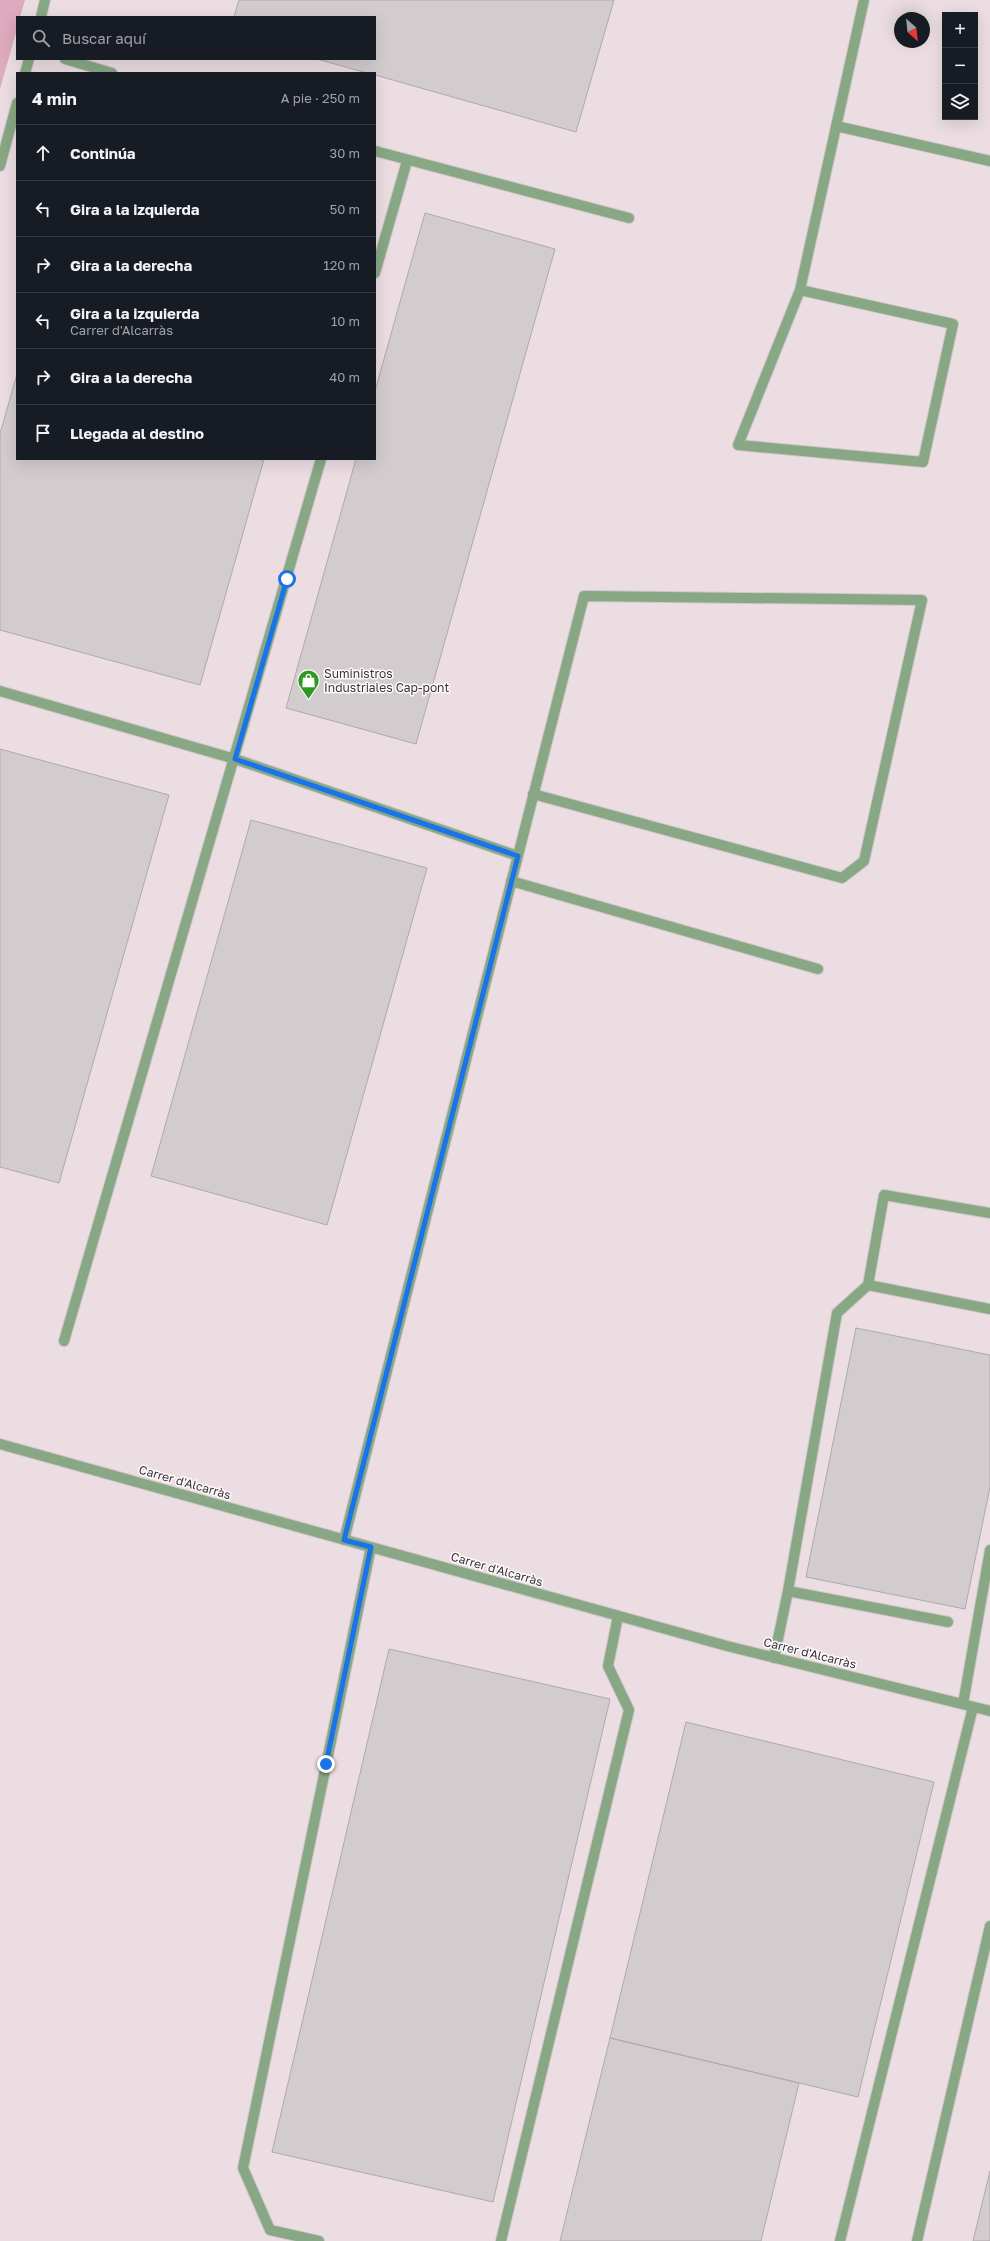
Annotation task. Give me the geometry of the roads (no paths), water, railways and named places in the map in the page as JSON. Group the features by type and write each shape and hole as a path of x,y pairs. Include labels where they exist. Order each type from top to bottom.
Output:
{"street":[{"path":"40,16 45,0"},
{"path":"800,290 953,324 923,462 738,445 800,290 864,0"},
{"path":"25,72 29,60"},
{"path":"68,60 109,72"},
{"path":"0,166 16,107"},
{"path":"836,126 990,161"},
{"path":"376,151 629,218"},
{"path":"376,269 407,160"},
{"path":"64,1341 235,759 321,460"},
{"path":"344,1540 533,794 584,596 922,600 864,861 842,878 533,794"},
{"path":"0,691 235,759 518,856"},
{"path":"511,881 818,969"},
{"path":"774,1658 788,1591 837,1313 868,1284 884,1195 990,1214"},
{"path":"868,1284 990,1309"},
{"name":"Carrer d'Alcarràs","path":"0,1444 618,1616 774,1658 990,1711"},
{"path":"319,2241 270,2230 243,2168 371,1547"},
{"path":"963,1704 990,1550"},
{"path":"788,1591 948,1622"},
{"path":"501,2241 629,1710 608,1666 618,1616"},
{"path":"840,2241 973,1706"},
{"path":"917,2241 990,1926"}],"place":[{"name":"Suministros Industriales Cap-pont","path":"308,700"}]}
